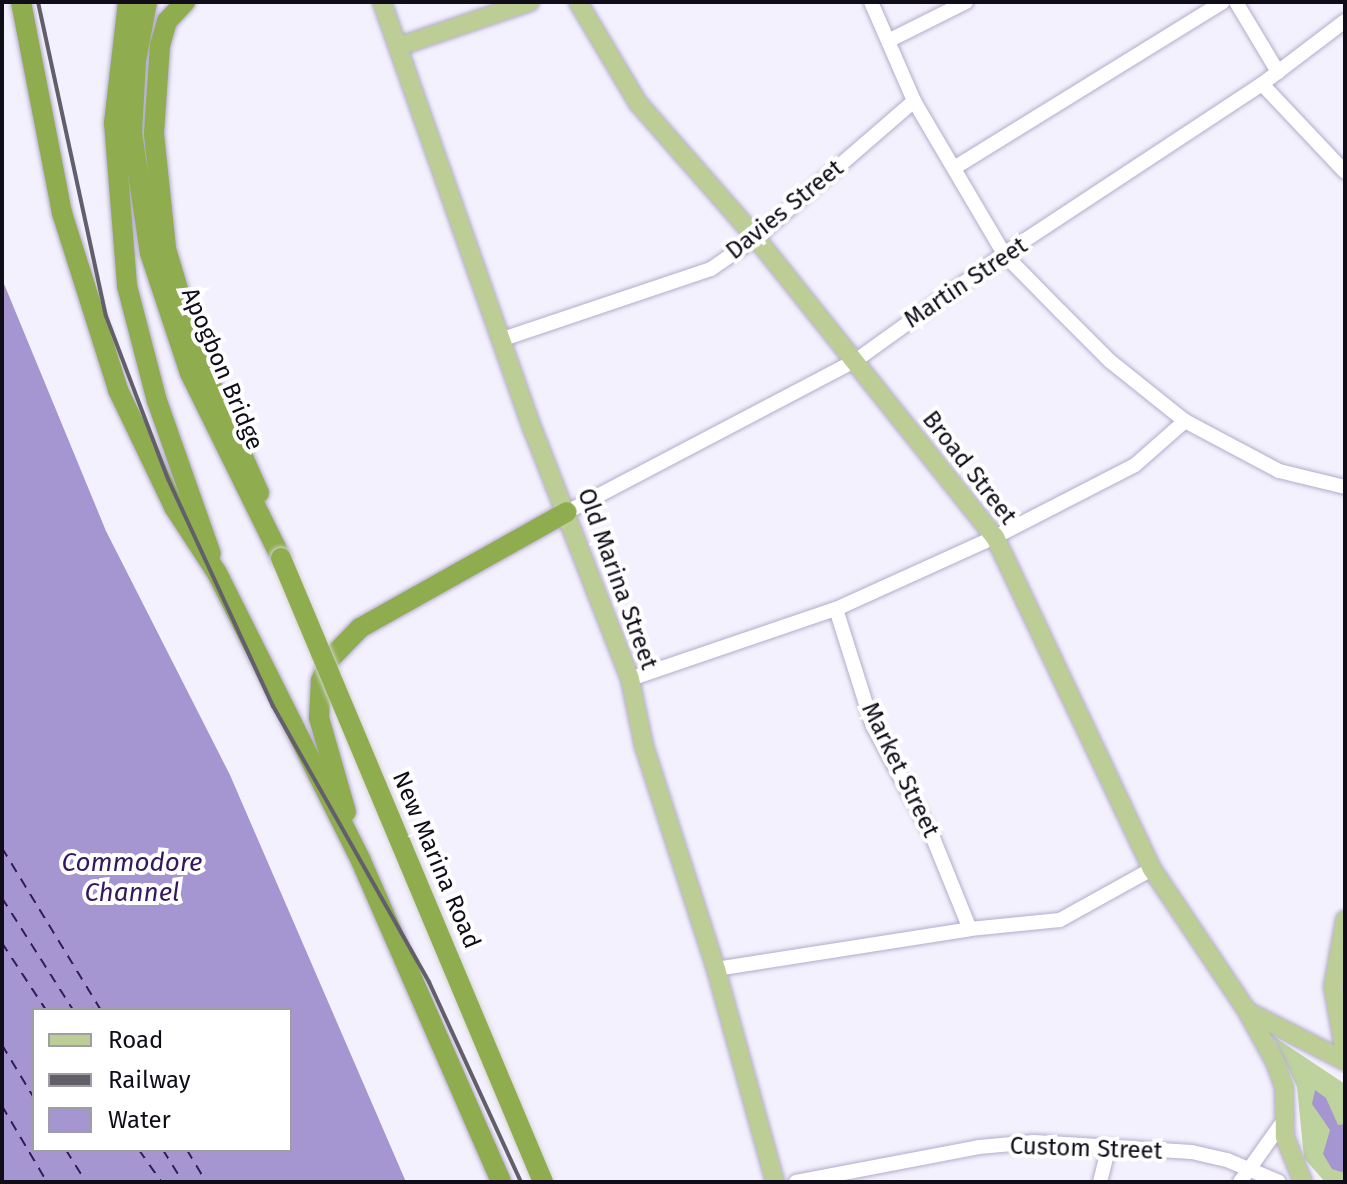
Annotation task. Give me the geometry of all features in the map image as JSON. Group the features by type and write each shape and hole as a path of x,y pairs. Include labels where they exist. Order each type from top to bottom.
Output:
{"highway":[{"path":"21,2 62,213 97,337 174,507 217,573 361,861 501,1182"},
{"path":"128,2 114,123 119,231 134,324 217,573"},
{"name":"Apogbon Bridge","path":"147,2 136,61 132,133 150,253 190,373 281,558"},
{"path":"185,2 167,21 160,45 154,134 166,249 198,356 250,468 281,558"},
{"path":"361,861 319,718 321,681 329,660 360,628 454,571 567,512"},
{"name":"New Marina Road","path":"281,558 543,1182"}],"main road":[{"name":"Old Marina Street","path":"382,2 533,430 630,679 644,746 716,969 775,1182"},
{"path":"400,46 530,2"},
{"name":"Broad Street","path":"578,2 638,103 756,238 995,537 1152,869 1247,1011 1284,1087 1284,1120 1289,1155 1303,1182"},
{"path":"1345,920 1333,987 1345,1054"},
{"name":"Broad Street","path":"1247,1011 1345,1061"}],"street":[{"path":"871,2 914,101 1004,254 1110,361 1185,421 1279,471 1345,487"},
{"path":"890,40 966,2"},
{"path":"954,168 1223,2"},
{"path":"1236,2 1278,72"},
{"name":"Martin Street","path":"567,512 855,361 1004,254 1262,84 1344,23"},
{"path":"1262,84 1345,172"},
{"name":"Davies Street","path":"503,339 657,290 711,269 756,238 914,101"},
{"path":"630,679 836,609 995,537 1135,465 1185,421"},
{"name":"Market Street","path":"836,609 873,726 933,838 970,929"},
{"path":"716,969 970,929 1060,920 1152,869"},
{"path":"1244,1175 1284,1120"},
{"name":"Custom Street","path":"796,1182 979,1147 1034,1142 1108,1150 1192,1152 1244,1175 1279,1182"},
{"path":"1100,1182 1108,1150"}],"green space":[{"path":"1273,1036 1345,1084 1345,1182 1325,1182 1304,1158 1297,1087"}],"water":[{"name":"Commodore Channel","path":"2,279 106,531 230,775 406,1182 2,1182"},
{"path":"1315,1090 1326,1098 1338,1125 1345,1124 1345,1173 1332,1169 1323,1154 1330,1130 1312,1104"}],"ferry route":[{"path":"2,848 100,1008"},
{"path":"2,898 72,1008"},
{"path":"2,943 45,1008"},
{"path":"2,1045 32,1095"},
{"path":"2,1106 47,1182"},
{"path":"67,1152 86,1182"},
{"path":"140,1152 161,1182"},
{"path":"164,1152 183,1182"},
{"path":"188,1152 206,1182"}],"railway":[{"path":"38,2 106,316 168,479 273,706 429,982 521,1182"}]}
